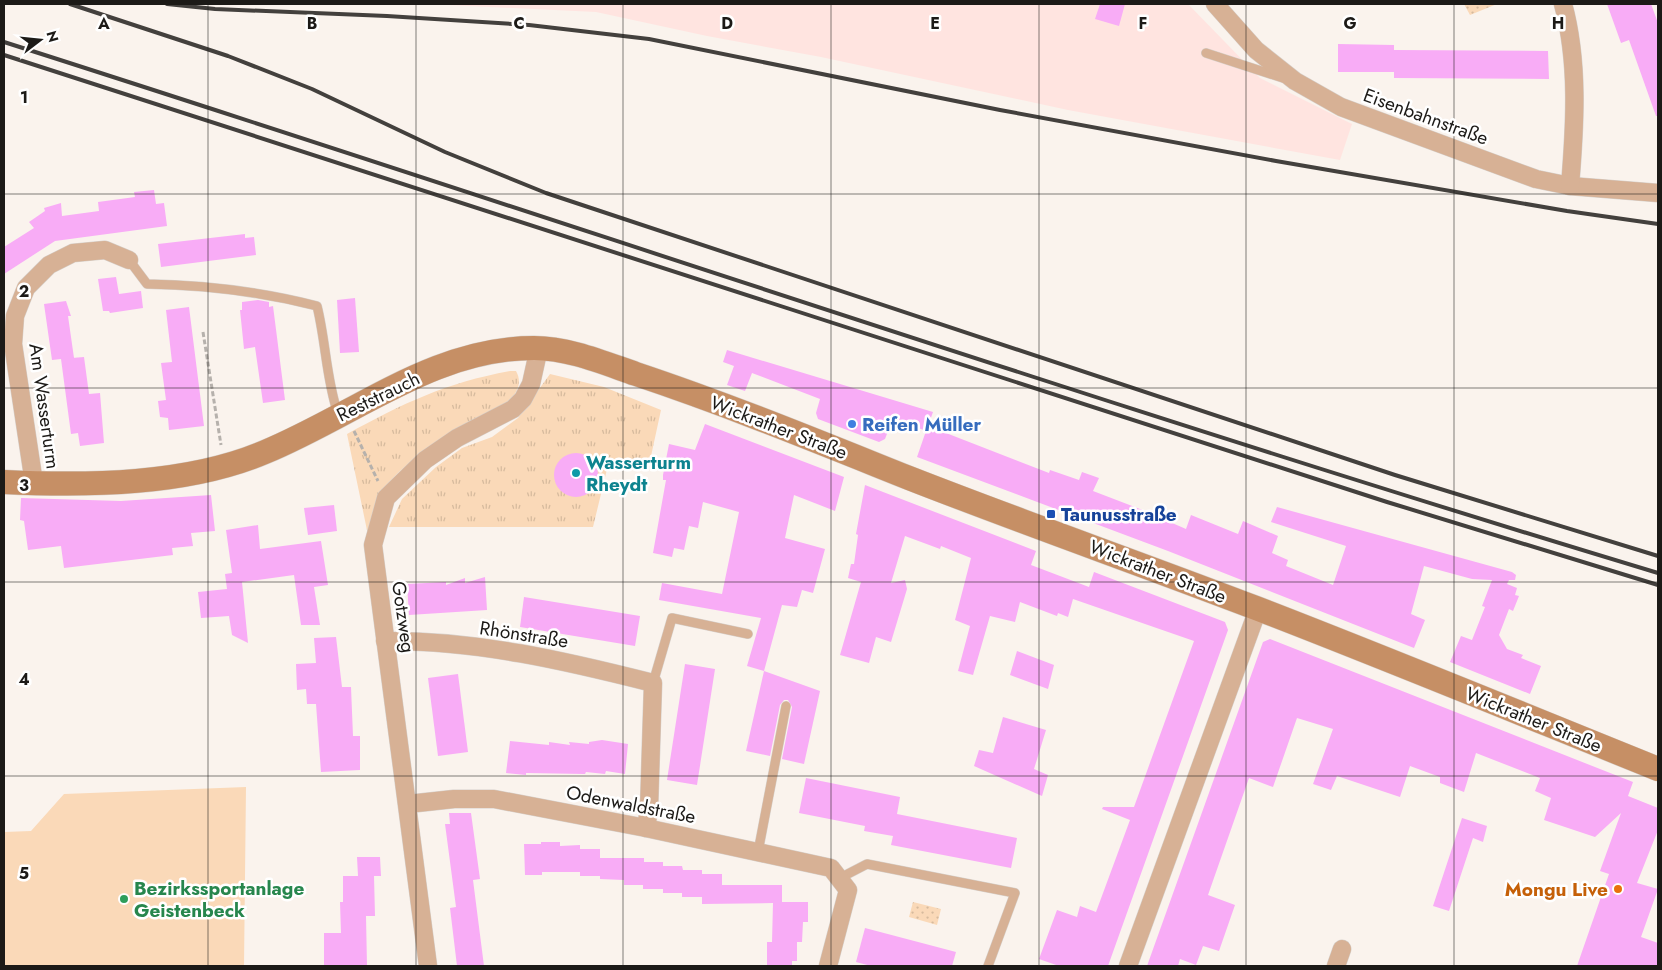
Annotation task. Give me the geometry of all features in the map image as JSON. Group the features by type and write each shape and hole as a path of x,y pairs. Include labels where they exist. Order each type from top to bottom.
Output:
{"main road":[{"name":"Reststrauch","path":"4,482 34,484 152,479 224,466 264,453 445,363 496,350 539,348"},
{"name":"Wickrather Straße","path":"539,348 575,354 672,386 953,495 1258,609 1658,769"}],"street":[{"name":"Eisenbahnstraße","path":"1215,4 1256,50 1295,82 1341,107 1536,179 1570,186 1658,194"},
{"path":"1562,4 1568,21 1574,99 1570,186"},
{"name":"Am Wasserturm","path":"34,484 13,344 15,316 26,288 49,265 73,253 105,250 130,260"},
{"path":"386,498 425,460 457,438 513,409 523,399 531,384 539,348"},
{"name":"Gotzweg","path":"386,498 373,545 428,966"},
{"path":"1128,966 1258,609"},
{"name":"Rhönstraße","path":"385,641 412,641 555,659 653,684"},
{"path":"646,828 649,809 653,684"},
{"name":"Odenwaldstraße","path":"408,804 454,799 494,799 646,828 831,868 840,878"},
{"path":"828,966 848,890 840,878"},
{"path":"1336,966 1342,949"}],"lane":[{"path":"1206,53 1295,82"},
{"name":"Am Wasserturm","path":"130,260 147,284 207,285 276,295 317,306 322,328 331,395 342,414"},
{"path":"653,684 672,618 748,634"},
{"path":"758,852 786,706"},
{"path":"840,878 867,864 1016,893 988,966"}],"path":[{"path":"203,332 224,466"},
{"path":"342,414 386,498"}],"shaded area":[{"path":"428,4 1188,4 1260,78 1352,124 1340,160 1068,110 821,57 707,36 596,12"}],"green space":[{"path":"1464,4 1497,4 1470,15"},
{"path":"516,371 519,383 514,395 505,405 476,423 429,446 398,473 383,491 368,535 347,434 426,395 465,382"},
{"path":"550,374 604,387 661,410 648,470 609,461 593,527 389,527 402,499 436,467 462,448 492,437 518,418"},
{"name":"Bezirkssportanlage Geistenbeck","path":"246,787 244,966 4,966 4,832 31,831 64,794"},
{"path":"913,902 941,909 937,925 909,917"}],"building":[{"path":"1100,4 1125,4 1119,26 1095,19"},
{"path":"1607,4 1651,4 1658,23 1658,116 1656,116 1629,40 1621,43"},
{"path":"1338,44 1394,45 1394,50 1548,51 1549,79 1394,78 1394,72 1338,72"},
{"path":"154,190 156,204 164,203 167,226 55,241 4,274 4,247 34,228 29,222 45,211 44,208 61,203 62,216 99,211 98,202 135,197 134,192"},
{"path":"245,234 245,238 254,237 256,255 161,267 158,244"},
{"path":"116,277 119,294 141,291 143,308 110,313 109,311 103,311 98,279"},
{"path":"355,298 359,352 340,353 337,300"},
{"path":"258,300 269,302 269,307 273,306 285,400 263,403 255,347 244,349 240,310 242,310 242,302"},
{"path":"66,301 71,316 68,316 74,358 84,357 89,394 100,393 104,443 80,446 78,433 71,434 61,359 52,360 44,304"},
{"path":"189,307 204,426 169,430 168,418 160,417 158,401 166,400 161,363 172,362 166,310"},
{"path":"727,350 933,412 928,426 1049,473 1050,470 1079,480 1082,472 1099,478 1093,491 1186,529 1191,515 1238,534 1243,521 1278,536 1272,553 1288,560 1286,566 1333,585 1346,546 1271,522 1277,507 1512,572 1516,575 1515,580 1509,580 1507,584 1517,588 1515,595 1519,596 1513,611 1509,609 1499,635 1507,649 1523,655 1521,658 1541,666 1530,694 1450,662 1461,636 1472,640 1485,607 1482,606 1492,580 1472,579 1424,566 1411,614 1425,620 1414,648 1168,551 917,457 926,431 893,418 885,439 879,442 818,419 816,413 820,399 752,373 745,391 727,385 734,366 723,362"},
{"path":"705,424 844,477 835,511 794,495 785,538 825,549 813,593 802,590 797,607 782,605 764,671 747,666 761,618 659,600 662,583 722,594 739,512 703,502 698,528 689,526 684,550 674,548 672,557 653,553 666,480 663,480 663,475 669,444 695,450"},
{"name":"Wasserturm Rheydt","path":"580,453 592,459 597,466 597,484 592,491 585,496 572,497 564,494 557,487 554,471 557,463 564,456"},
{"path":"865,485 1036,551 1031,565 1089,587 1094,572 1225,622 1228,630 1108,966 1059,966 1039,959 1057,910 1077,917 1080,906 1096,912 1130,820 1102,809 1103,807 1134,807 1194,641 1073,599 1068,617 1058,613 1057,616 1020,602 1015,622 990,616 973,675 958,671 970,626 955,620 971,558 941,546 940,549 905,536 891,583 905,580 907,589 891,642 876,637 869,663 840,655 861,582 848,578 851,564 854,564 858,535 856,534"},
{"path":"211,495 215,531 191,533 193,546 172,548 173,555 64,568 61,546 28,550 24,521 20,520 21,498 121,501"},
{"path":"334,505 337,531 308,535 304,508"},
{"path":"258,525 260,549 321,541 328,585 314,587 320,625 301,625 294,575 242,582 248,643 232,635 229,616 201,618 198,592 227,589 225,574 232,573 226,530"},
{"path":"485,577 487,610 409,615 407,584 446,582 446,585 465,578 465,583"},
{"path":"524,597 640,616 635,646 520,627"},
{"path":"336,637 342,687 351,687 353,736 360,736 360,770 321,772 316,704 307,704 306,689 297,690 296,664 316,663 314,638"},
{"path":"1270,639 1633,782 1628,796 1658,808 1658,830 1637,883 1658,889 1641,937 1658,943 1658,966 1577,966 1609,874 1600,871 1621,813 1595,837 1544,820 1551,798 1535,791 1540,778 1476,753 1464,792 1440,783 1440,777 1410,766 1400,797 1337,776 1331,790 1313,784 1333,729 1297,718 1273,787 1249,778 1208,895 1235,905 1219,951 1203,946 1196,965 1180,959 1178,966 1147,966 1263,642"},
{"path":"1017,651 1054,665 1048,689 1010,675"},
{"path":"685,664 715,669 697,785 667,780"},
{"path":"764,671 820,691 804,764 782,759 792,707 788,700 784,700 780,705 770,756 746,751"},
{"path":"458,674 468,752 438,756 428,678"},
{"path":"1003,717 1046,730 1034,769 1048,775 1042,796 974,766 979,750 993,753"},
{"path":"602,740 628,744 625,774 606,771 605,774 586,772 585,774 526,773 526,775 506,773 510,741 549,745 549,742 570,745 569,742 589,744 589,742"},
{"path":"806,778 900,797 897,814 1017,838 1011,868 891,845 893,836 864,831 865,826 799,813"},
{"path":"449,813 471,813 480,879 473,880 484,966 457,966 450,908 456,907 445,824 450,824"},
{"path":"1462,818 1487,826 1483,842 1473,838 1449,911 1433,906"},
{"path":"541,842 560,842 560,846 580,845 580,849 600,849 600,858 644,858 644,862 663,862 663,866 682,866 683,870 702,870 702,874 722,874 722,885 782,885 782,902 808,902 808,922 803,922 802,942 797,942 797,961 792,961 792,966 767,966 767,942 772,942 773,903 702,904 702,897 682,897 682,893 663,893 663,889 643,889 643,885 624,885 624,880 600,879 600,876 580,876 580,872 542,872 542,875 525,875 524,844 541,844"},
{"path":"357,857 380,857 381,876 374,876 375,916 366,916 367,966 324,966 324,933 341,933 340,902 343,902 343,876 358,876"},
{"path":"865,928 956,952 952,966 871,966 856,962"}],"railway":[{"path":"70,4 228,56 312,89 445,152 546,193 1395,475 1658,556"},
{"path":"167,4 215,9 387,16 529,25 649,39 1000,110 1276,161 1567,211 1658,224"},
{"path":"4,42 1037,378 1658,573"},
{"path":"4,55 1387,502 1658,585"}],"place":[{"name":"Reifen Müller","path":"852,424"},
{"name":"Wasserturm Rheydt","path":"576,473"},
{"name":"Taunusstraße","path":"1051,514"},
{"name":"Mongu Live","path":"1618,889"},
{"name":"Bezirkssportanlage Geistenbeck","path":"124,899"}]}
